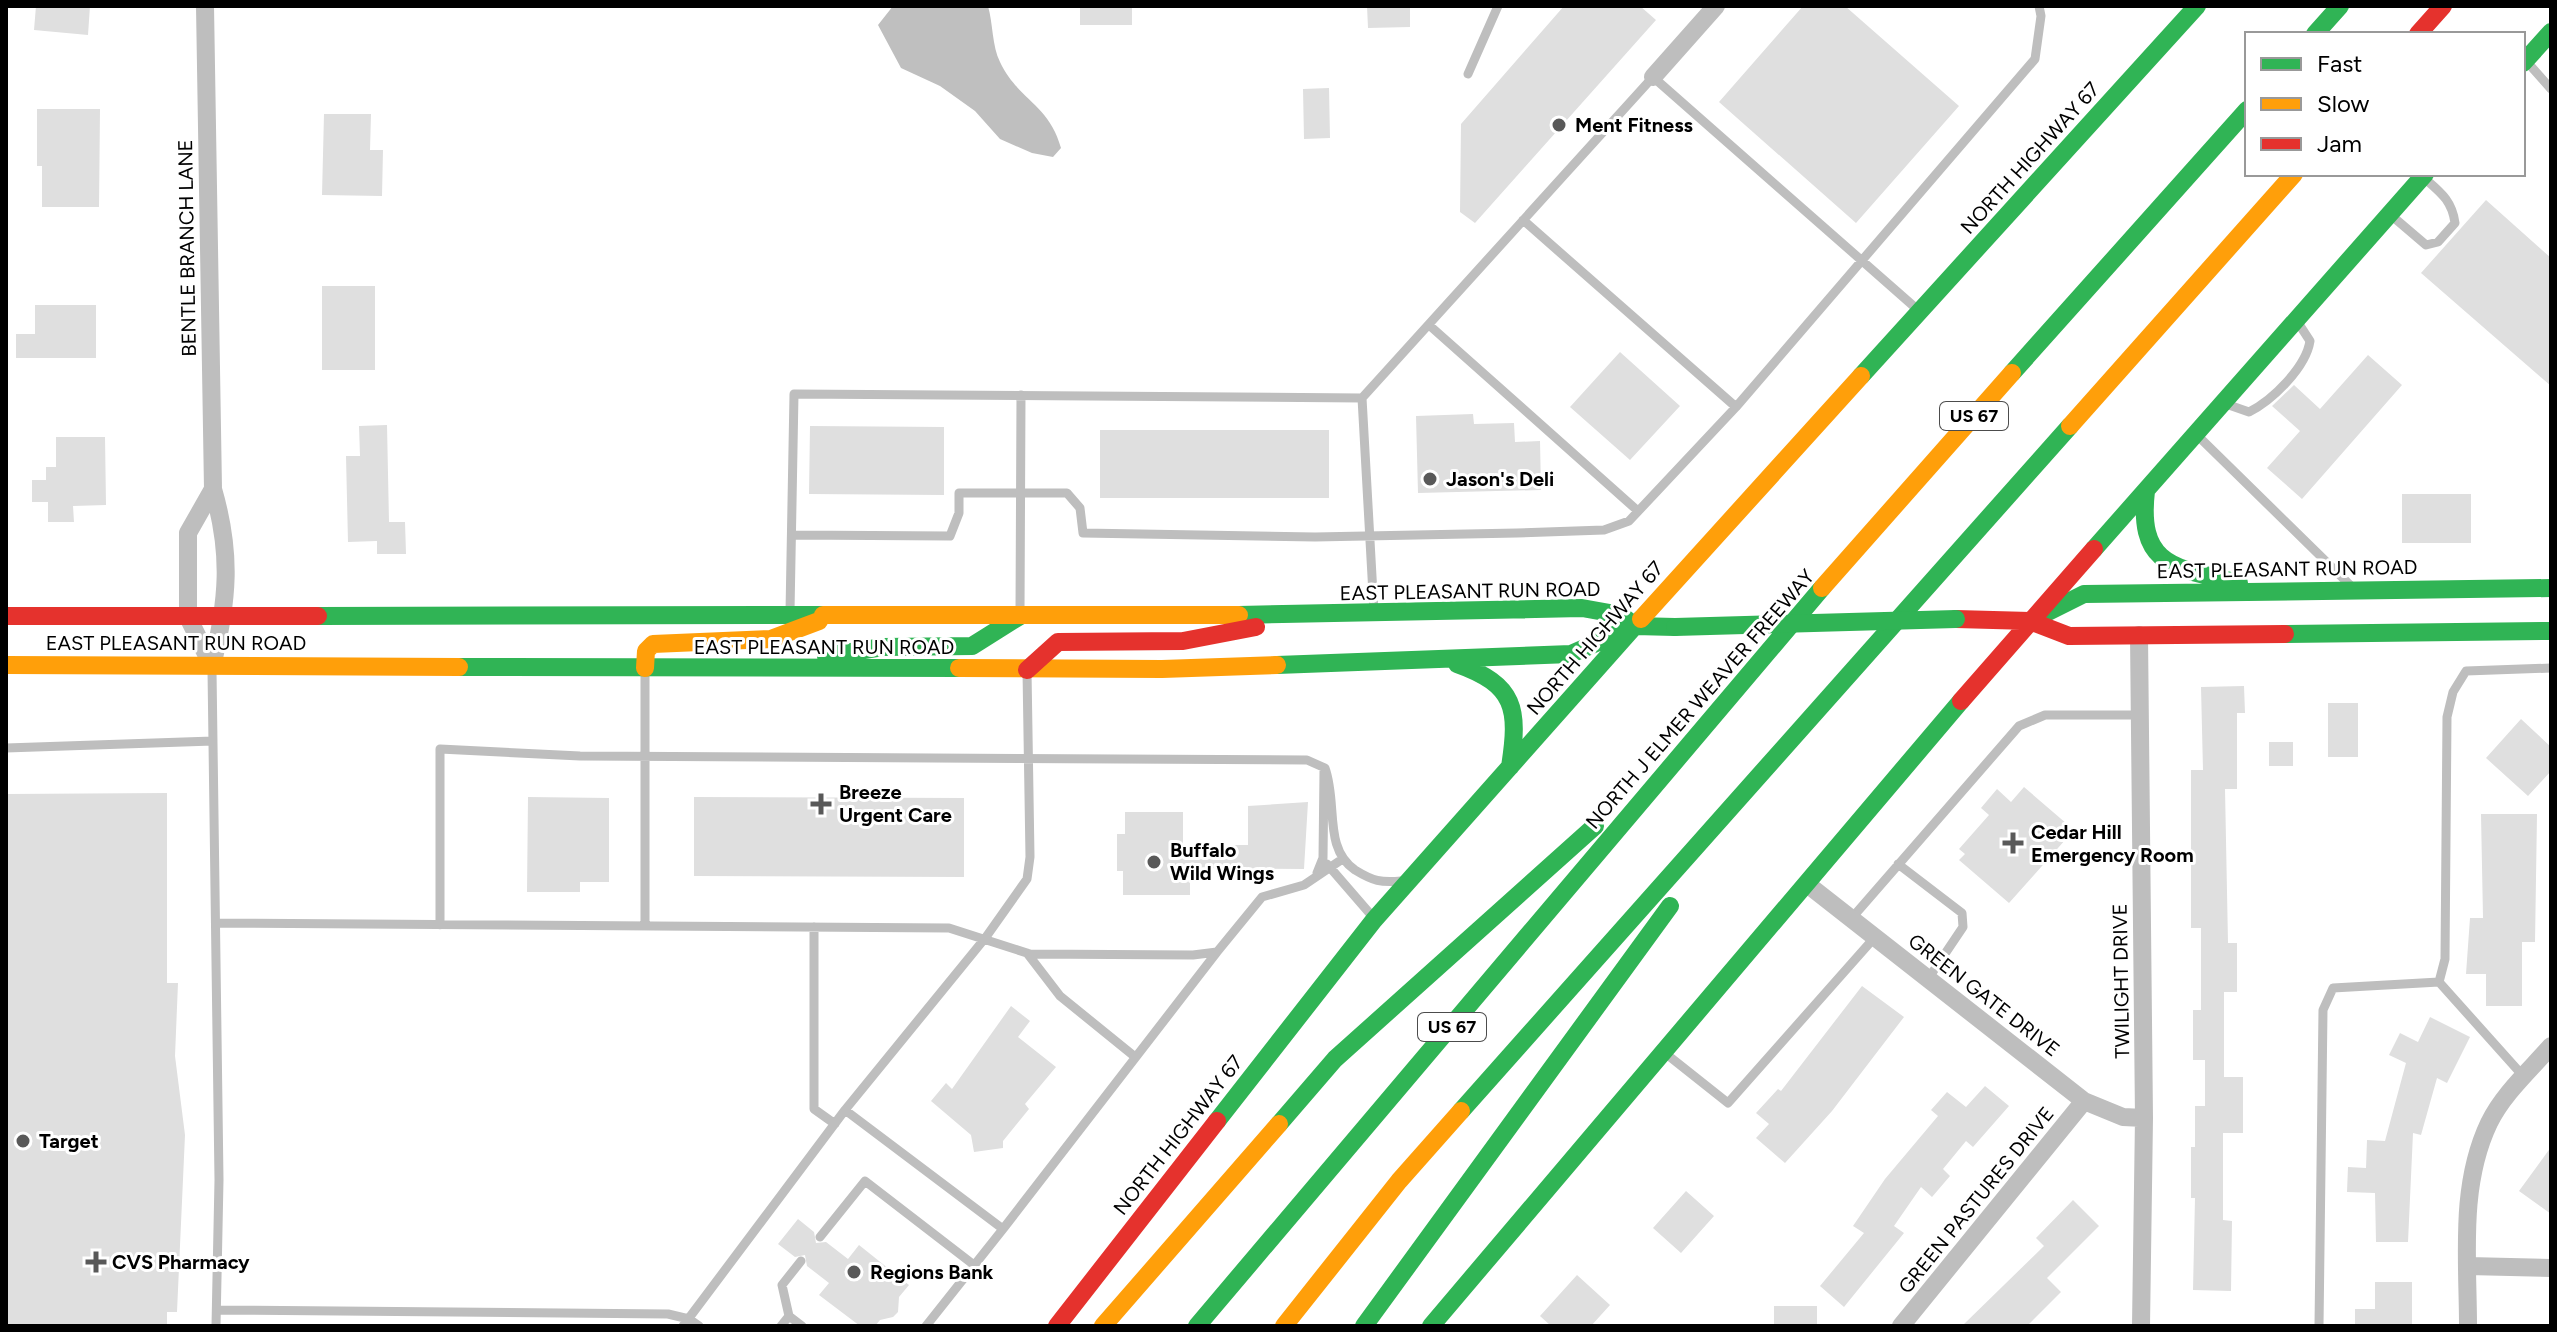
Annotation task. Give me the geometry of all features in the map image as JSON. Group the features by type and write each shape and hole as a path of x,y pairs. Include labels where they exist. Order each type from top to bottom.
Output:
{"main road":[{"name":"NORTH HIGHWAY 67","path":"1057,1326 1374,920 1635,626 2197,6"},
{"path":"2317,32 2340,6"},
{"path":"2420,32 2443,6"},
{"path":"2525,61 2551,32"},
{"name":"NORTH J ELMER WEAVER FREEWAY","path":"1197,1326 1704,726 2245,112"},
{"name":"US 67","path":"1284,1326 1399,1181 2292,176"},
{"path":"1431,1326 2030,621 2423,176"},
{"path":"2146,490 2140,518 2145,542 2165,561 2269,592"},
{"name":"EAST PLEASANT RUN ROAD","path":"2030,621 2084,594 2551,588"},
{"name":"EAST PLEASANT RUN ROAD","path":"6,616 1317,615 1582,608 1621,615 1635,626"},
{"path":"1027,670 1058,642 1183,641 1317,615"},
{"path":"645,668 646,651 653,644 682,640 771,639 834,616"},
{"path":"748,669 883,647 972,646 1020,616"},
{"name":"EAST PLEASANT RUN ROAD","path":"6,665 1027,670 1571,654 1635,626 1956,619 2030,621 2069,636 2551,631"},
{"path":"1442,660 1484,672 1504,687 1517,711 1510,769"},
{"path":"1103,1326 1335,1059 1704,726"},
{"path":"1364,1326 1798,732"}],"street":[{"name":"BENTLE BRANCH LANE","path":"205,6 213,489 226,534 224,617 212,666"},
{"path":"1653,77 1716,6"},
{"path":"212,666 188,617 188,533 213,489"},
{"name":"TWILIGHT DRIVE","path":"2139,635 2144,1118 2141,1326"},
{"name":"GREEN GATE DRIVE","path":"1807,884 2084,1101 2123,1117 2144,1118"},
{"path":"2468,1326 2468,1199 2476,1158 2489,1122 2551,1046"},
{"name":"GREEN PASTURES DRIVE","path":"1901,1326 2084,1101"},
{"path":"2468,1266 2551,1268"}],"lane":[{"path":"1468,74 1498,6"},
{"path":"792,535 950,536 959,513 959,493 1067,493 1080,508 1083,533 1370,536 1604,530 1629,521 1736,407 2035,59 2041,16 2039,6"},
{"path":"2525,63 2551,89"},
{"path":"1374,614 1362,398 1653,77 1921,312"},
{"path":"2390,214 2426,245 2438,242 2455,223 2453,207 2425,176"},
{"path":"1523,220 1736,407"},
{"path":"2223,403 2249,412 2263,405 2308,356 2310,341 2296,319"},
{"path":"1429,325 1638,511"},
{"path":"790,616 794,394 1362,398"},
{"path":"1020,616 1021,395"},
{"path":"2195,434 2356,591"},
{"path":"212,666 217,923 216,1326"},
{"path":"645,668 645,926"},
{"path":"2439,982 2445,959 2447,717 2453,692 2466,671 2551,668"},
{"path":"686,1323 845,1110 986,937 1027,879 1027,670"},
{"path":"1851,919 2019,726 2045,715 2140,715"},
{"path":"6,748 213,741"},
{"path":"440,925 440,749 494,754 645,756 1307,760 1325,768 1333,789 1334,844 1341,860 1375,883 1409,881"},
{"path":"1317,873 1323,858 1321,789 1325,768"},
{"path":"1323,858 1374,920"},
{"path":"926,1326 1134,1056 1262,897 1290,891 1341,860"},
{"path":"1898,864 1962,913 1963,927 1928,979"},
{"path":"217,923 949,928 986,937 1027,953 1193,955 1217,952"},
{"path":"814,927 814,1109 835,1124"},
{"path":"1662,1051 1728,1103 1875,937"},
{"path":"1027,953 1060,996 1134,1056"},
{"path":"2439,982 2524,1077"},
{"path":"2319,1326 2323,1010 2333,988 2439,982"},
{"path":"845,1110 1003,1229"},
{"path":"820,1237 865,1181 974,1265"},
{"path":"801,1261 782,1285 789,1316 802,1326"},
{"path":"217,1310 668,1314 699,1326"},
{"path":"781,1326 789,1316"}],"shaded area":[{"path":"893,6 988,6 1000,62 1007,75 1041,111 1056,133 1061,148 1053,157 1032,153 1000,139 975,111 940,86 901,68 878,25"}],"building":[{"path":"36,6 90,6 88,35 34,30"},
{"path":"1080,6 1132,6 1132,25 1080,25"},
{"path":"1367,6 1410,6 1410,27 1368,28"},
{"path":"1564,6 1640,6 1656,20 1475,223 1460,212 1461,124"},
{"path":"1803,6 1845,6 1959,106 1856,223 1719,102"},
{"path":"1329,88 1330,138 1304,139 1303,89"},
{"path":"37,109 100,109 99,207 42,207 42,166 37,166"},
{"path":"324,114 371,114 370,150 383,150 382,196 322,195"},
{"path":"2486,200 2551,258 2551,386 2421,273"},
{"path":"322,286 375,286 375,370 322,370"},
{"path":"35,305 96,305 96,358 16,358 16,334 35,334"},
{"path":"1620,352 1680,406 1630,460 1570,407"},
{"path":"2368,355 2402,385 2302,499 2267,468 2300,431 2272,406 2294,385 2320,409"},
{"path":"1473,414 1474,424 1514,423 1515,442 1540,441 1541,490 1418,493 1416,416"},
{"path":"387,425 389,522 405,522 406,554 377,554 377,541 348,542 346,456 360,456 359,426"},
{"path":"810,426 944,427 944,495 809,494"},
{"path":"1100,430 1329,430 1329,498 1100,498"},
{"path":"56,437 105,437 106,505 73,506 74,522 48,522 48,502 32,502 32,480 46,480 46,467 56,467"},
{"path":"2402,494 2471,494 2471,543 2402,543"},
{"path":"2244,686 2245,713 2237,713 2237,789 2225,789 2228,943 2237,943 2237,992 2224,992 2224,1077 2243,1077 2243,1133 2223,1133 2223,1220 2232,1221 2231,1291 2193,1290 2195,1198 2191,1198 2191,1147 2195,1147 2195,1106 2205,1106 2205,1060 2193,1060 2193,1010 2201,1010 2201,928 2191,928 2191,770 2203,770 2201,687"},
{"path":"2328,703 2358,703 2358,757 2328,757"},
{"path":"2521,719 2551,747 2551,771 2528,796 2486,758"},
{"path":"2269,742 2293,742 2293,766 2269,766"},
{"name":"Cedar Hill Emergency Room","path":"2024,787 2074,830 2009,903 1959,860 1965,854 1959,849 1989,815 1981,808 1997,789 2011,802"},
{"path":"167,793 167,983 178,983 175,1056 185,1135 177,1312 167,1312 167,1326 6,1326 6,794"},
{"path":"528,797 609,798 609,882 580,882 580,892 527,892"},
{"path":"694,797 964,798 964,877 694,876"},
{"path":"1308,802 1304,869 1190,868 1190,895 1123,895 1123,871 1117,871 1117,834 1125,834 1125,812 1183,812 1183,845 1248,845 1248,806"},
{"path":"2481,814 2537,814 2535,942 2522,942 2522,1006 2486,1006 2486,974 2466,974 2470,918 2483,918"},
{"path":"1862,986 1904,1017 1832,1111 1785,1163 1756,1138 1769,1124 1756,1113 1778,1089 1781,1091"},
{"path":"1011,1006 1030,1021 1018,1037 1056,1067 1025,1104 1029,1109 1003,1141 1003,1148 974,1152 971,1135 931,1101 946,1083 952,1089"},
{"path":"2430,1017 2470,1037 2447,1083 2437,1078 2421,1135 2413,1133 2408,1242 2376,1242 2375,1193 2347,1192 2348,1167 2366,1168 2367,1140 2385,1141 2406,1063 2389,1055 2400,1033 2418,1042"},
{"path":"1985,1086 2009,1106 1973,1147 1966,1141 1943,1169 1950,1176 1932,1197 1921,1187 1894,1226 1904,1233 1844,1307 1820,1286 1864,1233 1853,1226 1885,1179 1938,1116 1931,1110 1947,1092 1966,1107"},
{"path":"2551,1147 2551,1214 2519,1191"},
{"path":"1686,1191 1714,1216 1681,1253 1653,1228"},
{"path":"2073,1200 2099,1226 2047,1278 2061,1292 2027,1326 1962,1326 2044,1246 2036,1238"},
{"name":"Regions Bank","path":"798,1219 814,1232 816,1243 826,1242 848,1259 859,1245 909,1285 899,1297 898,1312 893,1317 880,1320 875,1326 860,1326 819,1295 829,1283 807,1266 805,1255 795,1257 778,1244"},
{"path":"1577,1275 1610,1305 1591,1326 1551,1326 1540,1316"},
{"path":"2375,1282 2412,1282 2412,1326 2355,1326 2355,1309 2375,1309"},
{"path":"1774,1306 1817,1306 1817,1326 1774,1326"}],"traffic: fast":[{"path":"1861,376 2197,6"},
{"path":"2317,32 2340,6"},
{"path":"2525,61 2551,32"},
{"path":"2012,373 2245,112"},
{"path":"2094,549 2423,176"},
{"path":"1461,1111 2070,426"},
{"path":"2146,491 2148,536 2155,550 2180,568 2239,583"},
{"path":"1197,1326 1822,588"},
{"path":"2044,614 2084,594 2551,588"},
{"path":"1239,615 1582,608 1621,615 1635,626"},
{"path":"318,616 823,615"},
{"path":"826,656 883,647 972,646 1020,616"},
{"path":"1217,1121 1374,920 1641,619"},
{"path":"1675,627 1956,619"},
{"path":"1277,665 1571,654 1635,626 1675,627"},
{"path":"2285,634 2551,631"},
{"path":"1457,664 1491,681 1509,702 1514,729 1510,767"},
{"path":"459,667 959,668"},
{"path":"1431,1326 1961,701"},
{"path":"1279,1124 1335,1059 1595,826"},
{"path":"1364,1326 1670,906"}],"traffic: slow":[{"path":"2070,426 2292,176"},
{"path":"1822,588 2012,373"},
{"path":"1641,619 1861,376"},
{"path":"823,615 1239,615"},
{"path":"645,668 646,651 653,644 771,639 819,621"},
{"path":"6,665 459,667"},
{"path":"959,668 1162,669 1277,665"},
{"path":"1284,1326 1399,1181 1461,1111"},
{"path":"1103,1326 1279,1124"}],"traffic: jam":[{"path":"2420,32 2443,6"},
{"path":"1961,701 2094,549"},
{"path":"6,616 318,616"},
{"path":"1956,619 2030,621 2069,636 2285,634"},
{"path":"1027,670 1058,642 1183,641 1256,627"},
{"path":"1057,1326 1217,1121"}],"place":[{"name":"Ment Fitness","path":"1559,125"},
{"name":"Jason's Deli","path":"1430,479"},
{"name":"Breeze Urgent Care","path":"821,804"},
{"name":"Cedar Hill Emergency Room","path":"2013,843"},
{"name":"Buffalo Wild Wings","path":"1154,862"},
{"name":"Target","path":"23,1141"},
{"name":"CVS Pharmacy","path":"96,1262"},
{"name":"Regions Bank","path":"854,1272"}]}
